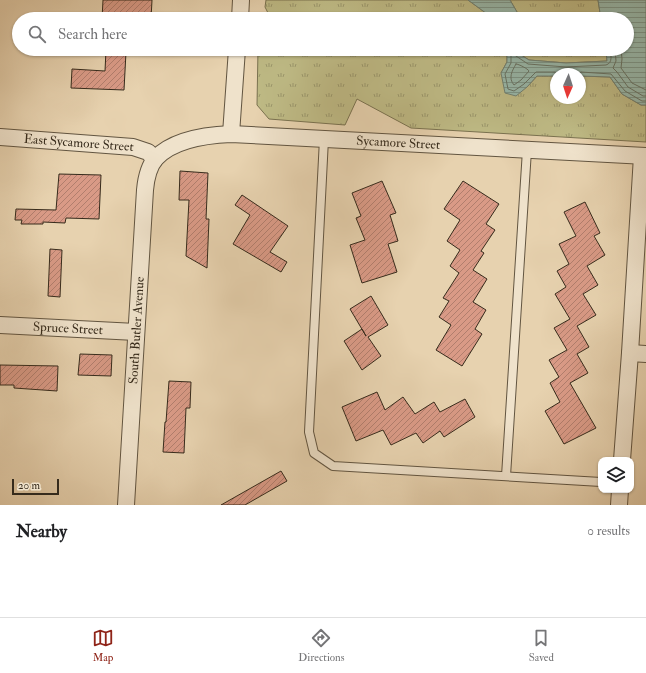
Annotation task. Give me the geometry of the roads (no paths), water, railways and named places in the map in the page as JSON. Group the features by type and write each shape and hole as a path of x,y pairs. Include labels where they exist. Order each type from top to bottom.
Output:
{"street":[{"path":"240,12 241,0"},
{"path":"231,134 237,56"},
{"name":"Sycamore Street","path":"155,158 166,150 185,141 216,135 231,134 644,156"},
{"name":"East Sycamore Street","path":"0,137 133,148 148,152 155,158"},
{"path":"622,457 644,156"},
{"name":"South Butler Avenue","path":"126,505 145,190 147,176 155,158"},
{"name":"Spruce Street","path":"0,325 136,332"},
{"path":"630,353 646,354"},
{"path":"618,505 620,493"}],"lane":[{"path":"324,139 309,432 314,453 333,466 598,482"},
{"path":"506,476 527,150"}],"water":[{"path":"468,0 510,0 517,12 484,12"},
{"path":"598,0 646,0 646,105 641,105 622,94 610,77 586,76 586,68 550,68 550,76 537,76 516,96 505,93 501,73 507,62 507,56 523,56 529,60 566,63 607,61 607,56 634,56 634,12 600,12"}]}
